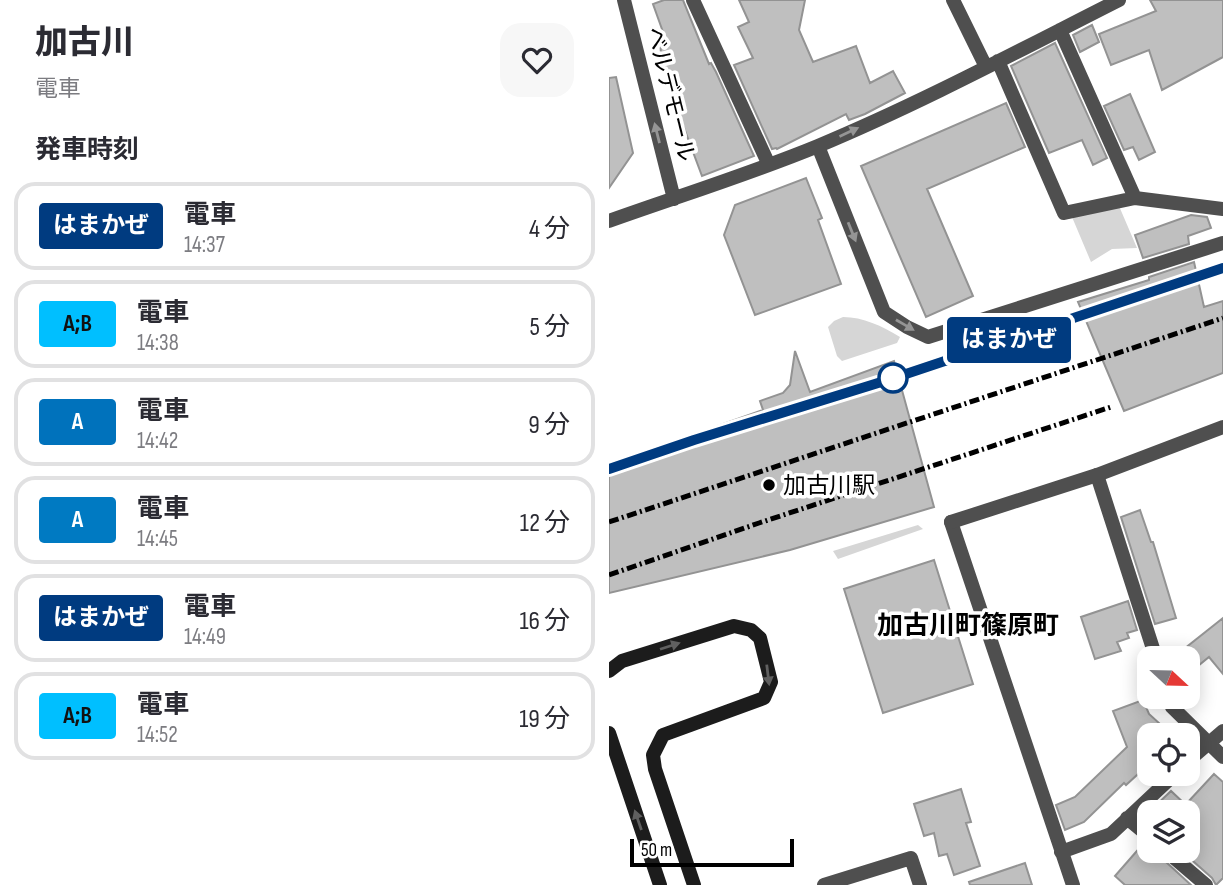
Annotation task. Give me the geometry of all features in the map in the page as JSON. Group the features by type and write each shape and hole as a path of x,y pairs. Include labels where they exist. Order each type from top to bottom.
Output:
{"main road":[{"path":"609,671 622,661 734,626 751,630 760,638 771,682 764,698 663,735 653,755 655,769 694,885"},
{"path":"609,733 660,885"}],"street":[{"path":"625,3 640,0"},
{"path":"693,0 769,164"},
{"path":"953,0 992,64 1064,213 1135,198 1223,209"},
{"path":"609,221 674,200 818,146 992,64 1119,0"},
{"name":"ベルデモール","path":"625,3 674,200"},
{"path":"1060,30 1135,198"},
{"path":"818,146 884,312 928,337 1223,243"},
{"path":"1073,885 951,522 1097,475 1223,427"},
{"path":"1097,475 1152,646"},
{"path":"1173,709 1223,757"},
{"path":"1200,750 1223,731"},
{"path":"1062,852 1111,834 1162,786"},
{"path":"1127,818 1137,826"},
{"path":"824,885 911,858 920,885"},
{"path":"1180,863 1206,885"}],"shaded area":[{"path":"1119,206 1137,248 1112,249 1091,262 1072,217"},
{"path":"843,317 872,323 900,337 897,343 842,361 837,356 828,327"},
{"path":"918,525 923,529 838,559 833,551"}],"building":[{"path":"664,0 683,0 709,64 711,63 716,72 754,156 702,176 674,101 677,100 661,56 660,33 663,32 653,4"},
{"path":"739,0 805,0 799,30 813,62 856,46 870,83 893,71 905,93 865,114 849,120 846,114 777,149 772,149 734,65 753,58 738,27 749,22"},
{"path":"1150,0 1223,0 1223,57 1162,90 1149,50 1111,65 1099,34 1156,11"},
{"path":"1092,25 1099,42 1080,52 1073,35"},
{"path":"1055,43 1107,158 1093,165 1082,140 1049,153 1011,66"},
{"path":"616,77 633,153 609,188 609,78"},
{"path":"1130,94 1155,152 1139,160 1133,147 1124,150 1104,106"},
{"path":"1006,103 1025,147 927,189 973,296 926,317 861,166"},
{"path":"806,178 822,218 818,220 841,284 755,315 724,235 735,205"},
{"path":"1191,215 1207,217 1211,228 1188,236 1189,244 1143,258 1135,235"},
{"path":"1194,262 1204,307 1223,301 1223,373 1124,411 1078,302 1149,280 1149,277"},
{"name":"加古川駅","path":"795,351 810,392 894,361 934,507 790,550 609,593 609,464 763,410 760,401 783,393 790,385"},
{"path":"1140,510 1153,542 1176,618 1155,624 1121,517"},
{"path":"934,560 973,684 883,713 844,589"},
{"path":"1128,601 1137,630 1127,633 1129,638 1117,642 1121,651 1095,659 1081,617"},
{"path":"1223,618 1223,674 1209,657 1201,664 1201,646 1188,646"},
{"path":"1137,702 1137,709 1147,709 1159,723 1137,723 1137,775 1126,785 1124,783 1084,822 1065,830 1056,805 1075,797 1127,747 1113,711"},
{"path":"1214,774 1223,782 1223,878 1216,885 1195,863 1200,863 1200,800 1190,800"},
{"path":"961,789 971,822 966,823 980,866 954,875 947,854 939,856 934,833 924,836 914,804"},
{"path":"1171,791 1181,800 1162,800"},
{"path":"1137,851 1137,863 1167,863 1191,885 1125,885 1115,876"},
{"path":"1025,863 1032,885 970,885 969,882"}],"railway":[{"path":"609,469 891,379 1223,268"},
{"path":"609,522 1223,318"},
{"path":"609,575 1111,407"}],"train":[{"name":"はまかぜ","path":"609,469 891,379 1223,268"}],"place":[{"name":"加古川駅","path":"769,485"}],"district":[{"name":"加古川町篠原町","path":"968,625"}]}
